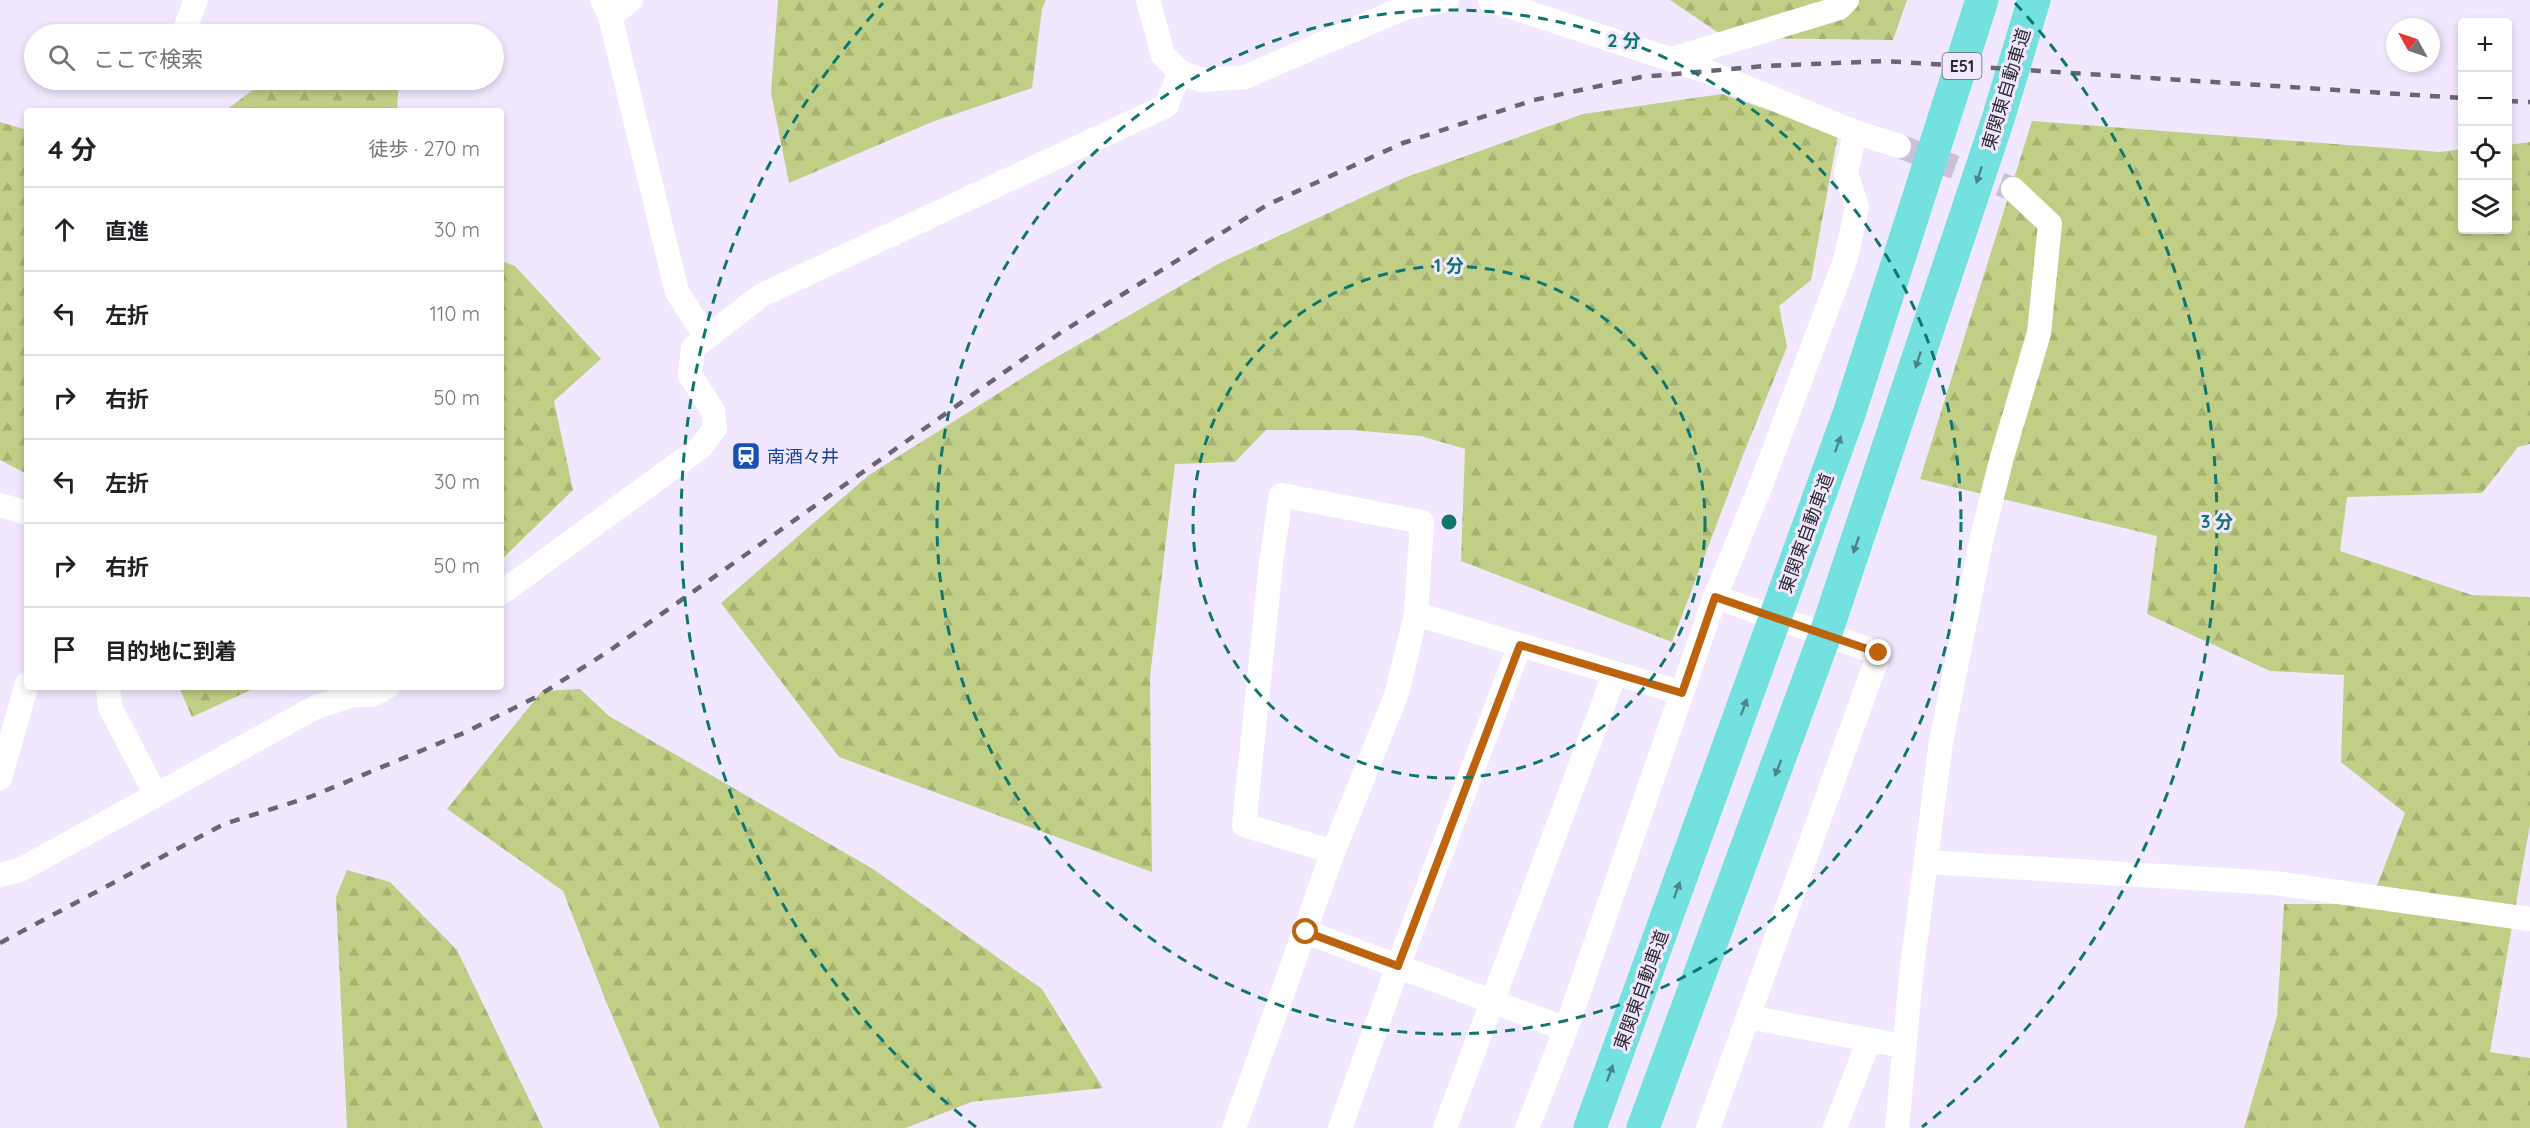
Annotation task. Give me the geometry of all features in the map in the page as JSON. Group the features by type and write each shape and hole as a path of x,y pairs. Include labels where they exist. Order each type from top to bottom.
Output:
{"highway":[{"name":"東関東自動車道","path":"1590,1128 1849,414 1948,114 1980,9"},
{"name":"東関東自動車道","path":"1643,1128 1829,624 1998,119 2030,11"}],"street":[{"path":"187,24 196,0"},
{"path":"631,0 606,8 677,292 706,337"},
{"path":"1148,0 1163,54 1180,72 1201,80 1245,76 1404,8 1447,0"},
{"path":"1490,0 1672,59 1855,132 1899,146"},
{"path":"1672,59 1839,8 1847,0"},
{"path":"504,591 701,447 715,428 713,411 690,375 693,348 706,337 762,295 1166,106 1180,72"},
{"path":"1527,1128 1566,1029 1715,597 1759,490 1846,258 1857,207 1846,173 1855,132"},
{"path":"1897,1128 1903,1046 1941,742 1982,537 2002,457 2039,333 2050,224 2013,189"},
{"path":"1234,1128 1333,852 1397,693 1416,614 1422,522 1281,495 1271,562 1244,825 1333,852"},
{"path":"0,505 24,512"},
{"path":"1708,1128 1879,653 1715,597"},
{"path":"1416,614 1682,693"},
{"path":"1340,1128 1398,966 1520,645"},
{"path":"1445,1128 1615,673"},
{"path":"0,778 25,690"},
{"path":"108,690 110,707 155,793"},
{"path":"0,875 20,870 155,793 316,707 353,695 372,695 382,690"},
{"path":"1927,862 2274,883 2530,919"},
{"path":"1306,932 1566,1029"},
{"path":"1748,1017 1903,1046"},
{"path":"1835,1128 1869,1040"}],"green space":[{"path":"778,0 1046,0 1042,9 1032,88 932,122 789,183 771,93"},
{"path":"1670,0 1907,0 1893,40 1726,38"},
{"path":"253,90 398,90 397,108 229,108"},
{"path":"1722,94 1838,134 1811,280 1779,306 1787,347 1672,642 1461,561 1465,449 1421,436 1351,430 1266,430 1235,462 1175,464 1150,677 1152,872 839,757 721,603 869,475 1043,365 1220,263 1404,178 1583,114"},
{"path":"2032,121 2440,152 2458,150 2458,234 2512,234 2512,144 2530,142 2530,444 2518,447 2482,493 2347,497 2340,551 2472,595 2530,597 2530,824 2490,1052 2530,1058 2530,1128 2244,1128 2277,1016 2284,904 2370,904 2405,813 2341,762 2344,675 2270,671 2147,614 2157,536 1920,479"},
{"path":"0,122 24,129 24,472 0,460"},
{"path":"504,262 515,266 601,359 554,401 573,490 504,557"},
{"path":"580,689 609,716 873,869 1042,989 1103,1088 971,1102 906,1128 660,1128 607,1004 563,891 447,809 542,691"},
{"path":"180,690 250,690 192,717"},
{"path":"347,870 390,882 457,950 543,1128 347,1128 336,897"}],"tunnel":[{"path":"1899,146 2013,189"}],"railway":[{"path":"0,943 224,824 310,797 466,732 538,696 609,651 1060,333 1267,205 1403,143 1534,100 1641,77 1765,66 1885,61 2458,98"},
{"path":"2512,101 2530,102"}],"place":[{"name":"南酒々井","path":"746,456"}],"route":[{"path":"1306,932 1398,966 1520,645 1682,693 1715,597 1879,653"}]}
